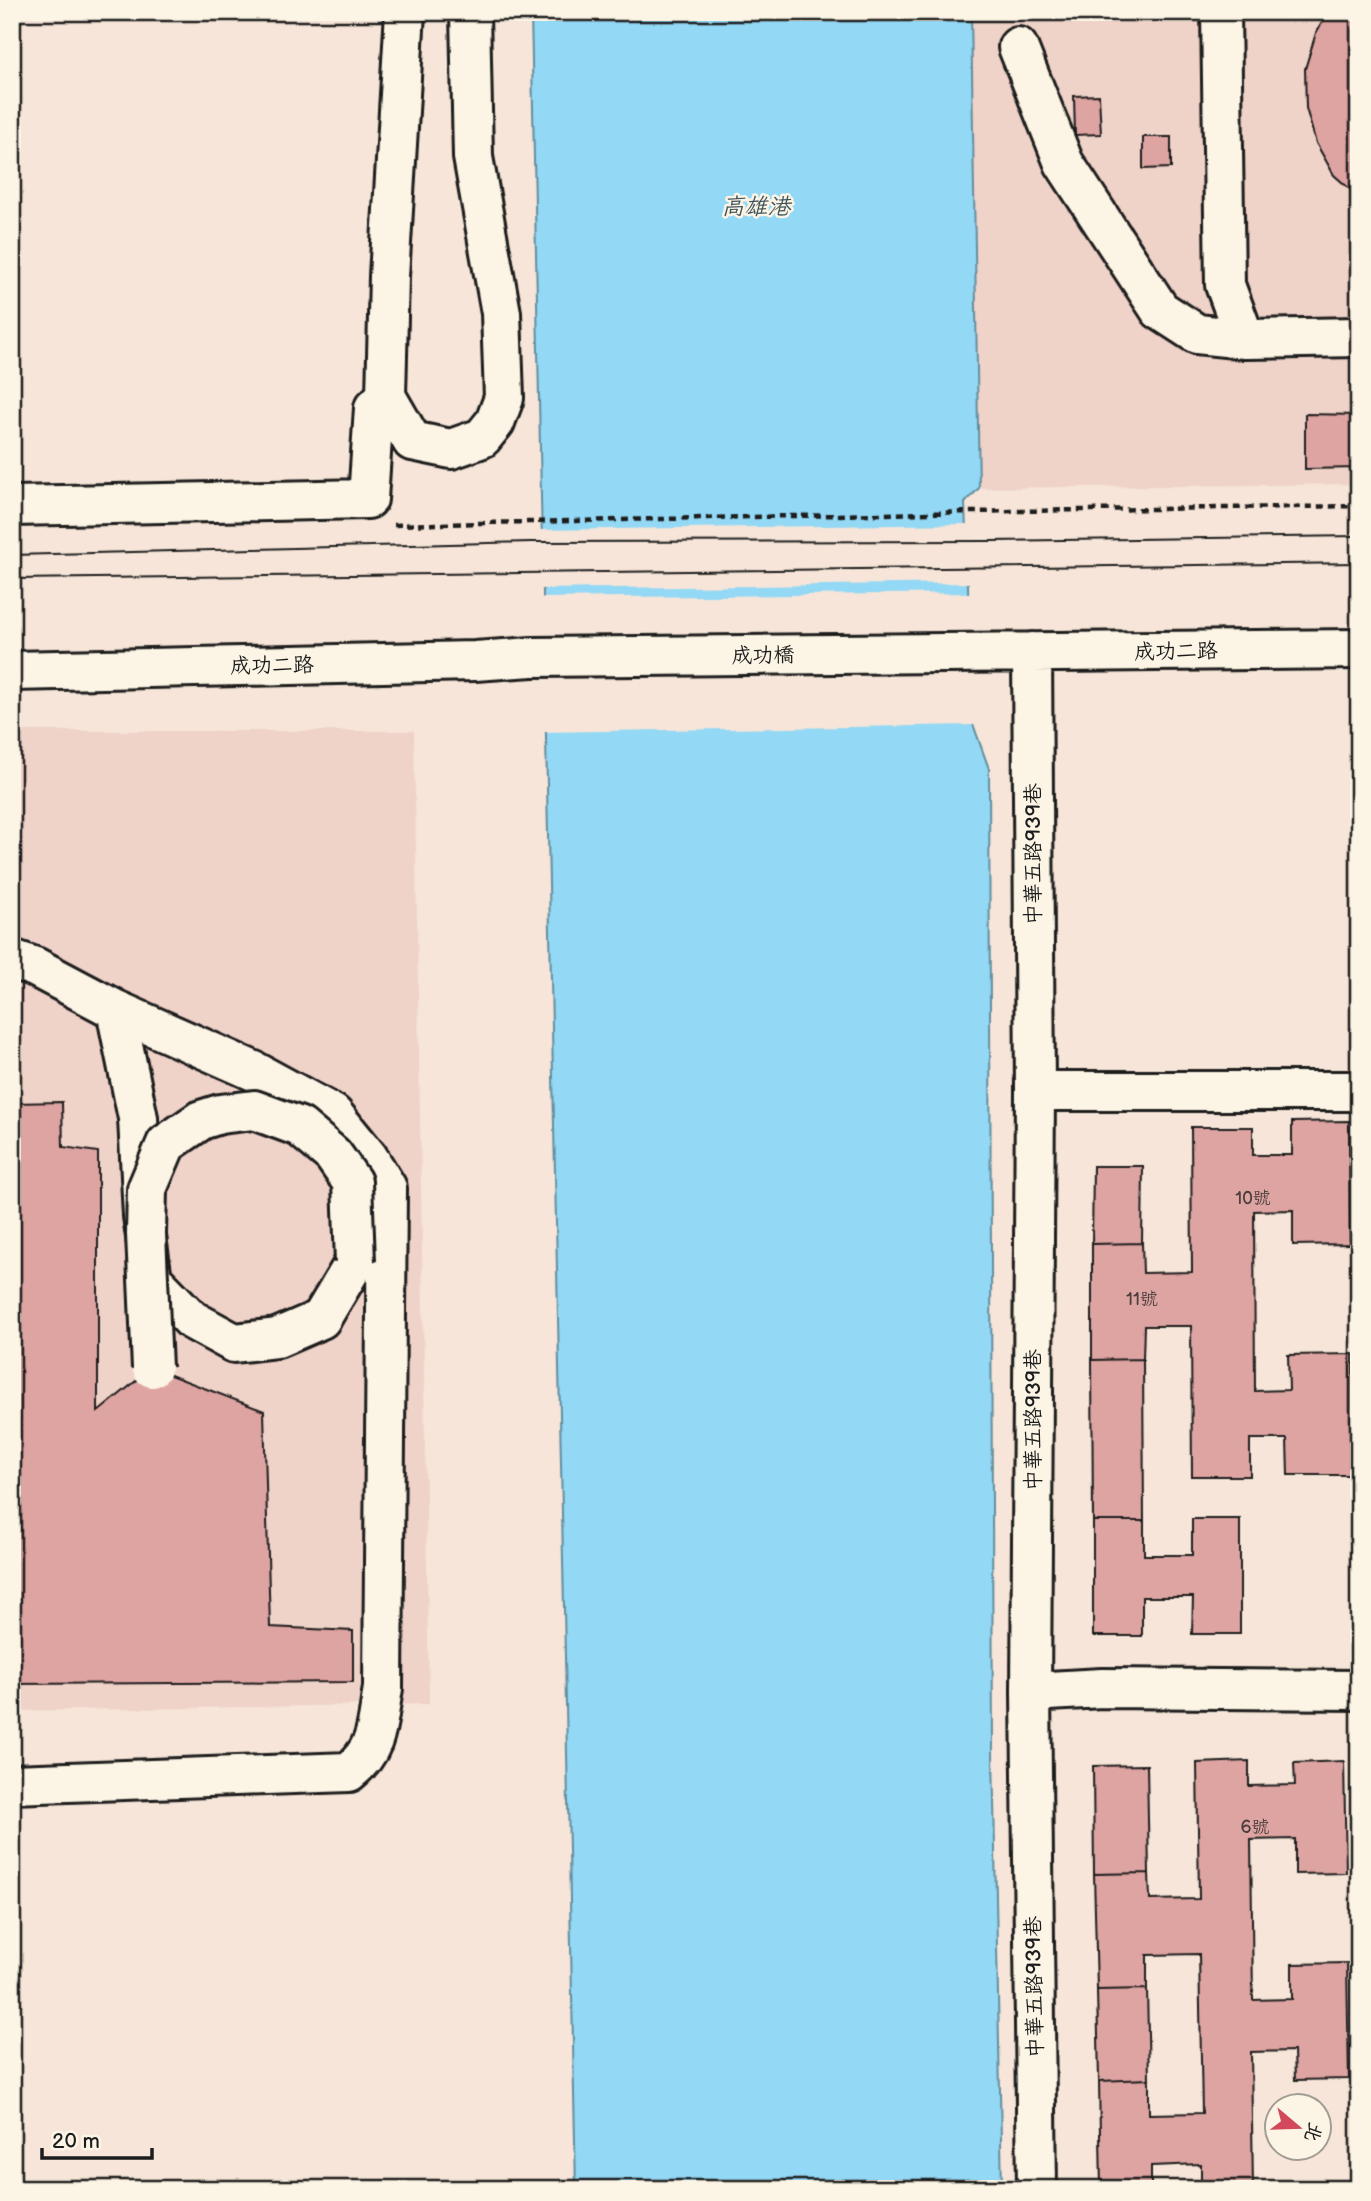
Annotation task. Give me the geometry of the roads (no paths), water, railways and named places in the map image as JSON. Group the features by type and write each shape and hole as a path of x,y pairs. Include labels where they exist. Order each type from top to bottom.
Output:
{"street":[{"path":"405,12 389,276 386,396 412,441 451,449 482,438 495,422 504,398 501,313 473,157 470,12"},
{"path":"1220,12 1225,285 1245,339"},
{"path":"1018,47 1064,163 1160,310 1197,334 1245,339 1359,337"},
{"path":"12,506 368,499 374,408 386,396"},
{"name":"成功二路","path":"993,652 1359,649"},
{"name":"成功橋","path":"532,657 993,652"},
{"name":"中華五路939巷","path":"1032,652 1035,1091 1031,1692 1037,2189"},
{"name":"成功二路","path":"12,671 475,661 532,657"},
{"path":"12,959 35,967 116,1010 254,1071 333,1114 368,1157 387,1188 383,1688 373,1744 362,1762 349,1772 12,1784"},
{"path":"116,1010 138,1118 144,1216 147,1241 148,1254 152,1279 192,1320 234,1343 277,1338 321,1319 355,1262 352,1182 333,1155 300,1127 254,1110 201,1120 166,1144 147,1189 146,1234 152,1368"},
{"path":"1035,1091 1359,1091"},
{"path":"1031,1692 1102,1688 1359,1690"}],"water":[{"name":"高雄港","path":"531,12 971,12 979,488 965,503 973,724 989,769 993,1752 1002,2189 576,2189"}],"tram line":[{"path":"12,555 531,542 992,541 1359,536"},
{"path":"12,579 1359,563"}]}
